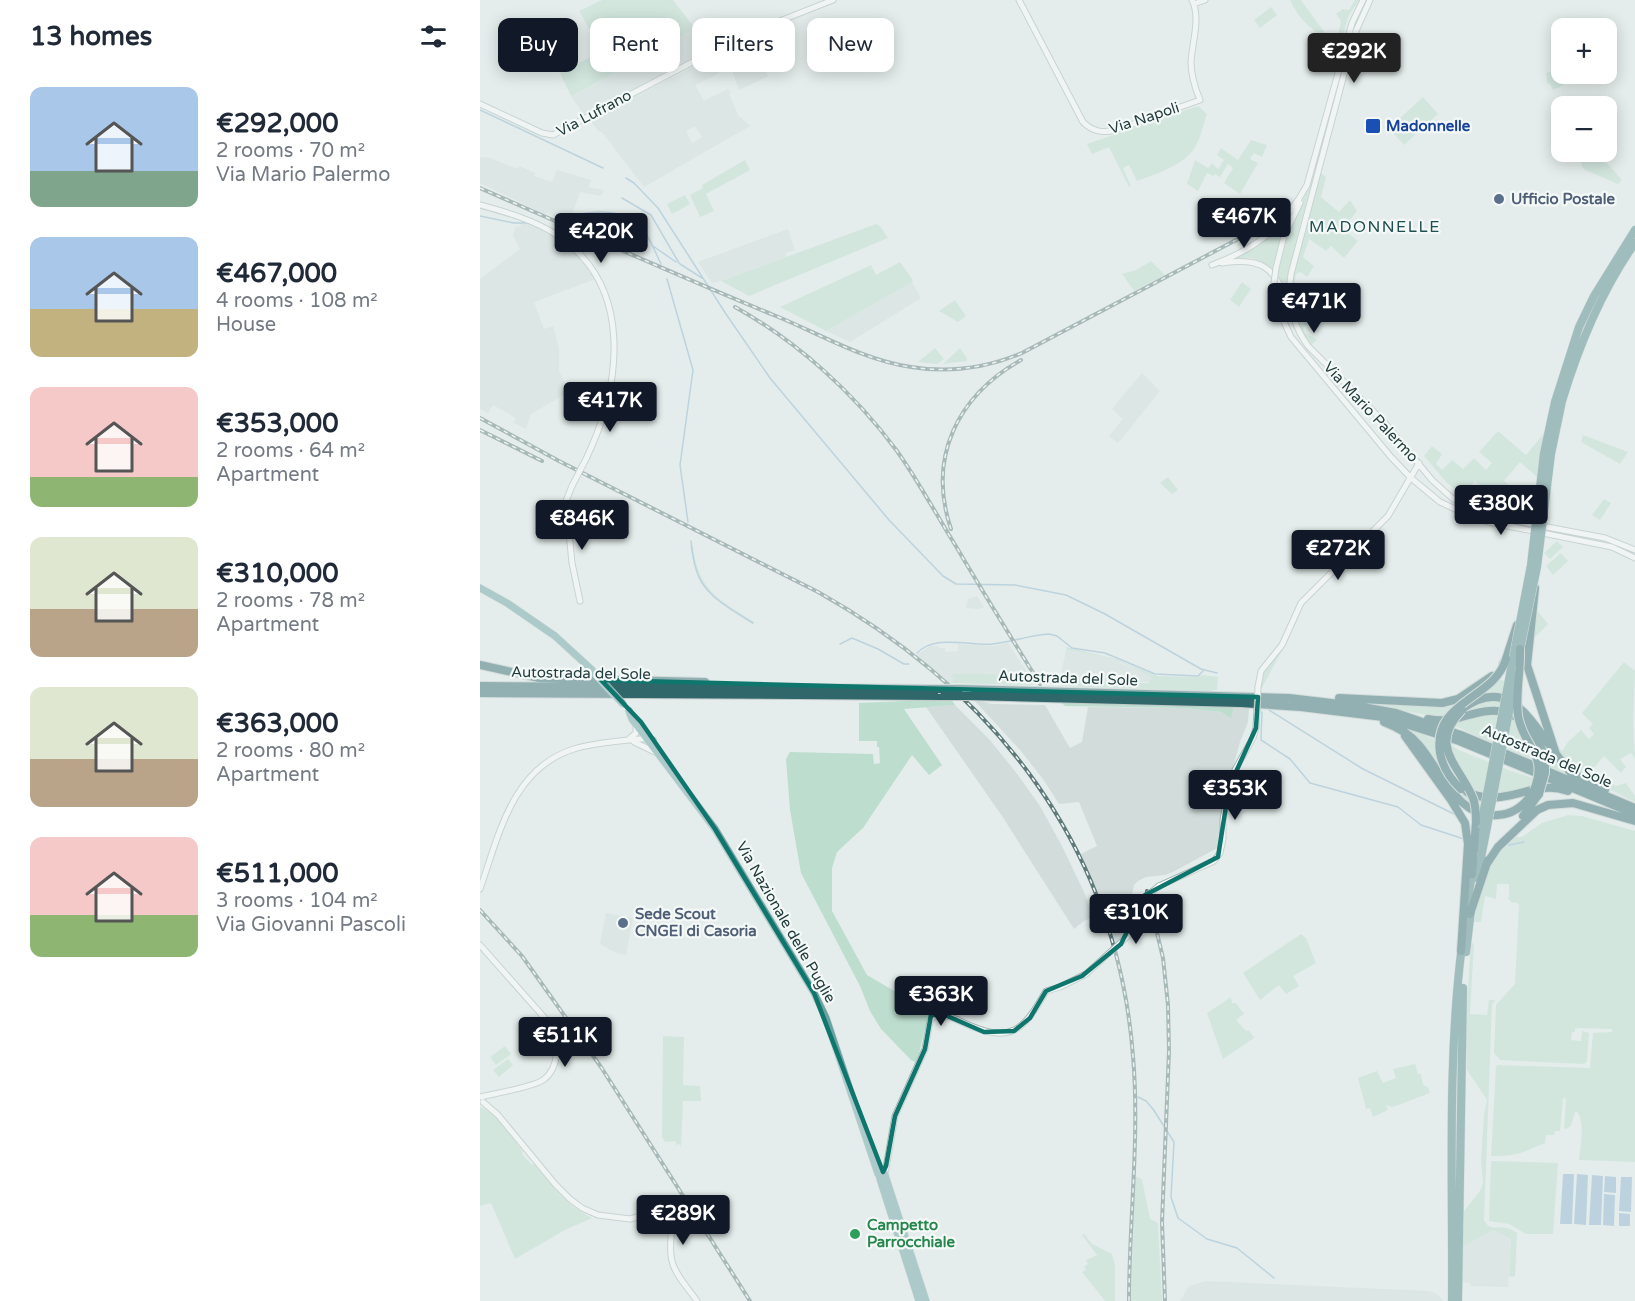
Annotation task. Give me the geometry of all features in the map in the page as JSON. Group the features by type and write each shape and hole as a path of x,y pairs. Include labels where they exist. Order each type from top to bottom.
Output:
{"highway":[{"path":"1461,951 1472,874 1524,602 1538,514 1544,453 1555,402 1579,327 1594,296 1635,230"},
{"path":"1556,754 1529,673 1527,656 1551,454 1562,401 1588,326 1613,277 1635,243"},
{"path":"1458,1301 1462,992 1470,914 1537,567"},
{"path":"1524,602 1501,673 1491,684 1456,708 1442,731 1440,748 1444,767 1454,783 1476,796 1491,799 1506,798 1536,789 1556,788 1618,807"},
{"path":"1331,710 1382,721 1408,734 1419,744 1466,807 1481,814 1502,815 1517,809 1524,803 1534,790 1539,776 1537,756 1521,726 1517,713 1521,668 1520,650"},
{"path":"1289,698 1319,697 1436,704 1458,699 1488,680 1506,659"},
{"path":"480,665 539,678 721,683 738,687"},
{"name":"Autostrada del Sole","path":"480,686 738,687 1241,704 1331,710 1395,720 1427,730 1635,814"},
{"name":"Autostrada del Sole","path":"480,693 941,693 960,689 1289,698 1396,713 1461,735 1635,806"},
{"path":"1472,874 1476,810 1469,790 1451,763 1447,747 1450,725 1462,709 1472,702 1486,697 1514,702 1528,714 1570,772 1635,806"},
{"path":"1396,713 1443,720 1464,718 1487,711 1504,712 1521,719 1533,732 1541,747 1545,759 1545,773 1539,794 1528,810 1498,839 1491,850 1470,914"},
{"path":"1394,726 1405,736 1451,800 1465,823 1468,844 1456,1006 1452,1301"},
{"path":"1486,865 1498,847 1537,810 1548,805 1573,803 1635,821"}],"main road":[{"name":"Via Nazionale delle Puglie","path":"480,590 555,636 591,669 629,711 672,769"},
{"name":"Via Nazionale delle Puglie","path":"629,711 635,715 661,757 715,829 814,993 826,1018 883,1176"},
{"path":"883,1176 919,1301"},
{"path":"883,1176 926,1301"}],"street":[{"path":"787,18 833,0"},
{"name":"Via Napoli","path":"1019,0 1083,122 1091,129 1102,132 1116,130 1200,100 1191,69 1195,20 1193,2"},
{"path":"1193,2 1205,0"},
{"name":"Via Mario Palermo","path":"1363,0 1352,23 1291,274 1289,291 1292,316 1299,334 1308,346 1385,423 1439,487 1452,498 1479,513 1605,538 1635,550"},
{"name":"Via Mario Palermo","path":"1318,158 1358,24 1370,0"},
{"name":"Via Lufrano","path":"480,104 542,133 553,135 692,62"},
{"path":"1292,316 1280,285 1270,269 1250,261 1212,265 1251,245 1276,228 1288,216 1315,169"},
{"name":"Via Mario Palermo","path":"1307,185 1284,236 1276,268 1274,283 1280,313 1291,337 1411,478 1440,502 1477,519 1612,547 1635,558"},
{"path":"480,205 545,228 559,237 583,259 602,288 612,319 614,370 606,409 566,501 572,562 580,601"},
{"path":"883,1176 895,1116 925,1049 930,1021 933,1017 945,1015 984,1032 1005,1034 1023,1025 1030,1018 1046,991 1086,974 1128,936 1143,899 1159,886 1214,861 1220,853 1225,805 1234,770 1253,738 1256,728 1261,672 1282,645 1301,603 1388,516 1419,463"},
{"path":"632,742 636,733 636,723"},
{"path":"480,889 507,813 514,798 528,779 549,761 572,750 650,738"},
{"path":"632,742 661,757"},
{"path":"480,945 550,1024 557,1039 555,1061 543,1080 492,1095 482,1101 498,1115 555,1184 582,1208 598,1215 630,1219 645,1215 666,1204 672,1217 671,1260 697,1301"}],"highlighted area":[{"path":"601,680 1258,697 1256,728 1229,787 1218,857 1145,895 1121,944 1082,976 1046,991 1030,1018 1014,1031 984,1032 945,1015 931,1015 925,1049 895,1116 883,1172 814,993 715,829 641,722"}],"shaded area":[{"path":"692,31 692,60 680,66 680,37"},
{"path":"692,68 692,72 718,72 695,85 704,101 728,89 738,115 750,126 644,187 602,132 599,132 589,119","holes":["695,126 702,137 692,143 686,131"]},
{"path":"615,72 668,72 584,115 571,96"},
{"path":"733,72 766,72 768,76 739,90"},
{"path":"480,157 490,158 518,169 519,166 535,173 534,176 552,182 557,170 591,180 588,187 604,190 601,196 580,192 572,214 559,218 544,214 480,183"},
{"path":"522,221 559,239 577,255 595,279 534,302 544,329 553,326 559,349 559,371 569,392 531,414 526,429 514,423 516,418 493,405 488,413 480,409 480,279 520,249 513,235 516,226 520,227"},
{"path":"788,229 795,250 786,253 786,257 721,281 712,283 698,262"},
{"path":"912,282 921,298 850,342 826,331"},
{"path":"1142,373 1160,391 1118,443 1109,436 1123,419 1112,409"},
{"path":"977,596 984,607 966,608 968,599"},
{"path":"1008,643 1035,684 1033,685 1026,679 1008,676 952,674 953,683 949,683 917,655 930,646 945,648 945,652 958,651 958,644 994,646"},
{"path":"1066,650 1100,656 1142,671 1151,677 1150,682 1068,680 1063,683 1062,670"},
{"path":"973,699 992,704 1045,705 1070,748 1082,742 1088,707 1185,708 1221,712 1231,717 1234,707 1249,708 1248,722 1225,797 1221,846 1173,872 1146,877 1138,881 1134,885 1131,899 1124,906 1129,921 1122,938 1116,944 1104,907 1081,854 1097,846 1079,802 1059,804 1020,750"},
{"path":"955,705 990,740 1018,775 1040,806 1062,846 1085,894 1093,917 1074,929 1002,816 926,707"},
{"path":"606,913 633,918 626,955 616,953 600,944"},
{"path":"1493,1230 1511,1239 1508,1287 1471,1286 1470,1283 1462,1282 1462,1247"},
{"path":"1206,1281 1428,1291 1435,1293 1444,1301 1180,1301 1189,1286"}],"green space":[{"path":"602,0 673,0 692,24 692,31 680,37 680,18 590,18 590,30 579,11"},
{"path":"1290,0 1301,0 1325,33 1335,38 1338,36 1341,21 1336,14 1343,9 1349,10 1355,0 1359,0 1348,17 1341,43 1338,43 1310,27"},
{"path":"1271,7 1277,15 1260,28 1254,20"},
{"path":"590,57 590,72 615,72 571,96 560,73 578,72 578,64"},
{"path":"1551,72 1551,84 1564,85 1553,90 1547,83 1546,73"},
{"path":"1423,97 1438,114 1404,145 1389,128"},
{"path":"1198,106 1207,114 1199,139 1190,153 1177,164 1137,181 1129,165 1123,168 1131,186 1129,187 1109,147 1092,154 1087,144"},
{"path":"1251,140 1267,145 1262,157 1254,153 1250,159 1258,163 1240,194 1224,183 1233,168 1228,164 1220,177 1207,173 1198,191 1187,184 1195,160 1208,168 1212,163 1218,169 1224,160 1217,155 1221,148 1238,160"},
{"path":"745,160 750,170 706,194 714,211 700,217 690,195 703,188 702,185"},
{"path":"1581,162 1606,162 1622,180 1618,184 1582,167"},
{"path":"1320,172 1326,177 1321,197 1339,212 1350,200 1357,211 1343,229 1358,241 1344,258 1331,246 1326,251 1309,239 1303,257 1314,266 1307,277 1301,272 1296,274 1294,286 1294,273"},
{"path":"1313,176 1288,273 1286,293 1278,276 1280,256"},
{"path":"685,195 690,204 672,214 667,204"},
{"path":"1290,217 1279,243 1273,269 1252,258 1233,259 1269,237"},
{"path":"876,224 888,238 749,296 721,281"},
{"path":"1151,261 1165,275 1134,291 1122,274 1136,270"},
{"path":"900,262 913,280 912,282 826,331 780,307 871,265 876,275"},
{"path":"1242,282 1251,289 1239,307 1230,300"},
{"path":"1292,290 1300,295 1295,301 1296,307 1304,299 1323,313 1304,327 1307,334 1317,340 1311,345 1298,319"},
{"path":"955,300 966,316 958,322 939,311"},
{"path":"935,348 944,359 937,364 918,362"},
{"path":"960,348 967,361 943,364"},
{"path":"1498,431 1526,455 1545,432 1538,478 1520,462 1504,481 1524,498 1529,493 1534,502 1533,514 1488,506 1488,498 1481,492 1484,488 1475,481 1464,495 1447,483 1424,456 1432,446 1442,454 1436,464 1442,470 1452,460 1463,469 1474,458 1486,470 1492,463 1479,452"},
{"path":"1583,435 1628,452 1620,464 1581,442"},
{"path":"1168,477 1178,490 1172,494 1160,483"},
{"path":"1604,499 1611,503 1600,520 1592,515"},
{"path":"1557,541 1563,547 1550,559 1544,553"},
{"path":"690,545 693,547 700,574 713,593 754,622 752,624 710,593 698,574"},
{"path":"1561,553 1568,561 1553,575 1546,566"},
{"path":"1536,609 1548,624 1535,637 1534,635"},
{"path":"1285,645 1262,688 1259,688 1262,674"},
{"path":"1067,647 1115,659 1157,676 1218,677 1217,690 1212,690 1211,693 1061,686 1067,680 1149,683 1151,677 1121,662 1066,650"},
{"path":"1624,662 1635,671 1633,722 1635,759 1631,753 1620,759 1626,767 1621,773 1604,756 1593,769 1616,786 1626,783 1635,796 1635,802 1574,772 1565,764 1556,745 1562,751 1581,730 1589,739 1594,734 1589,728 1593,724 1582,713"},
{"path":"952,674 1007,675 1017,677 1032,685 953,683"},
{"path":"1492,678 1506,681 1502,701 1526,716 1569,773 1567,775 1460,728 1438,722 1484,713 1505,714 1523,724 1535,740 1543,760 1546,760 1541,742 1529,724 1514,714 1500,709 1482,709 1461,716 1444,718 1349,701 1441,705 1459,700"},
{"path":"951,699 955,705 904,709 942,765 929,775 912,755 863,828 837,852 832,868 832,911 867,975 913,1002 939,1012 929,1020 915,1062 881,1029 870,1011 860,986 801,873 790,810 786,759 790,752 873,754 874,764 880,763 877,741 859,741 859,703"},
{"path":"1060,701 1234,707 1231,718 1221,712 1185,708 1065,706"},
{"path":"1400,725 1431,738 1444,740 1459,750 1511,771 1552,784 1483,796 1480,811 1469,806"},
{"path":"1568,815 1582,816 1635,831 1635,1162 1579,1160 1581,1121 1576,1111 1570,1127 1564,1129 1566,1099 1563,1098 1560,1131 1555,1131 1554,1135 1546,1135 1545,1143 1525,1151 1507,1156 1491,1156 1496,1066 1590,1068 1593,1033 1612,1032 1612,1029 1575,1028 1571,1040 1581,1041 1582,1031 1589,1033 1587,1061 1584,1064 1500,1060 1494,1053 1496,1005 1515,984 1519,905 1516,902 1512,903 1507,897 1509,897 1509,884 1497,884 1496,899 1485,896 1481,922 1474,922 1484,880 1493,858 1512,837 1522,837 1542,823"},
{"path":"1301,934 1306,938 1316,963 1293,976 1299,986 1286,994 1279,985 1260,1000 1243,973"},
{"path":"1474,943 1470,1014 1487,1015 1489,1000 1495,1000 1492,1005 1484,1220 1491,1227 1503,1227 1517,1233 1515,1276 1513,1277 1509,1276 1511,1239 1493,1230 1462,1247 1464,1211 1480,1191 1483,1183 1481,1160 1487,1100 1467,1070 1464,1043 1471,944"},
{"path":"1231,997 1232,1003 1236,1003 1244,1014 1236,1020 1246,1031 1249,1030 1254,1038 1223,1059 1207,1013"},
{"path":"663,1036 684,1037 683,1085 700,1086 701,1101 683,1101 681,1148 680,1144 676,1145 676,1141 665,1142 662,1137"},
{"path":"505,1046 511,1054 496,1065 490,1057"},
{"path":"508,1059 513,1065 499,1077 493,1070"},
{"path":"1415,1064 1418,1074 1421,1074 1423,1085 1428,1087 1430,1093 1393,1107 1386,1105 1388,1110 1373,1117 1370,1108 1366,1109 1358,1078 1377,1071 1383,1083 1396,1078 1393,1069"},
{"path":"480,1107 499,1120 523,1152 522,1154 532,1165 534,1164 560,1194 574,1207 592,1218 565,1230 515,1259 491,1203 480,1206"},
{"path":"1491,1161 1558,1163 1553,1234 1526,1234 1509,1224 1489,1221"},
{"path":"1135,1176 1142,1179 1150,1219 1158,1223 1162,1301 1131,1301"},
{"path":"1084,1234 1092,1244 1112,1254 1115,1265 1115,1301 1105,1301 1082,1272 1086,1270 1084,1267 1088,1264 1086,1260 1097,1255 1082,1235"}],"water":[{"path":"1563,1174 1574,1174 1572,1224 1560,1224"},
{"path":"1577,1174 1588,1175 1586,1225 1574,1224"},
{"path":"1592,1175 1603,1176 1601,1225 1589,1225"},
{"path":"1605,1176 1616,1177 1616,1193 1604,1192"},
{"path":"1621,1177 1632,1177 1631,1212 1619,1211"},
{"path":"1604,1194 1615,1195 1614,1226 1603,1225"},
{"path":"1619,1213 1630,1214 1630,1226 1619,1226"}],"waterway":[{"path":"480,110 603,168"},
{"path":"626,178 634,183 658,208 770,378 889,520 943,576 956,584 1015,585 1066,595 1105,614 1201,669 1217,673"},
{"path":"622,198 651,215 679,263"},
{"path":"560,219 602,212 624,215 641,227 661,264"},
{"path":"480,216 514,223 527,223"},
{"path":"653,246 676,262"},
{"path":"680,264 702,278"},
{"path":"667,279 693,370 680,465 688,522"},
{"path":"691,541 695,566 705,587 719,601 753,623"},
{"path":"917,653 924,647 943,642 993,644 1049,634 1057,636 1072,648 1105,653 1155,674 1198,676 1203,671"},
{"path":"840,644 852,638 904,664 909,664"},
{"path":"1269,710 1363,769 1456,815"},
{"path":"1262,712 1261,740 1290,759 1310,783 1398,807 1421,825 1464,839"},
{"path":"1509,845 1524,842"},
{"path":"1138,1097 1146,1101 1153,1109 1174,1142 1171,1197 1178,1218 1207,1239 1237,1248 1274,1278"}],"railway":[{"path":"480,188 859,353 893,364 925,369 982,366 1022,353 1274,220"},
{"path":"735,307 781,336 824,370 862,409 897,451 1040,684"},
{"path":"951,529 944,503 943,478 946,454 953,431 964,411 980,392 1021,360"},
{"path":"480,418 559,461 818,592 882,632 940,677 992,728 1036,784 1073,844 1102,910 1122,980 1135,1086 1129,1301"},
{"path":"480,430 542,461"},
{"path":"1147,891 1163,958 1168,1005 1169,1051 1162,1222 1165,1301"},
{"path":"480,910 522,956 601,1067 750,1301"}],"place":[{"name":"Madonnelle","path":"1373,126"},
{"name":"Ufficio Postale","path":"1499,199"},
{"name":"Sede Scout CNGEI di Casoria","path":"623,923"},
{"name":"Campetto Parrocchiale","path":"855,1234"}],"district":[{"name":"MADONNELLE","path":"1375,227"}]}
